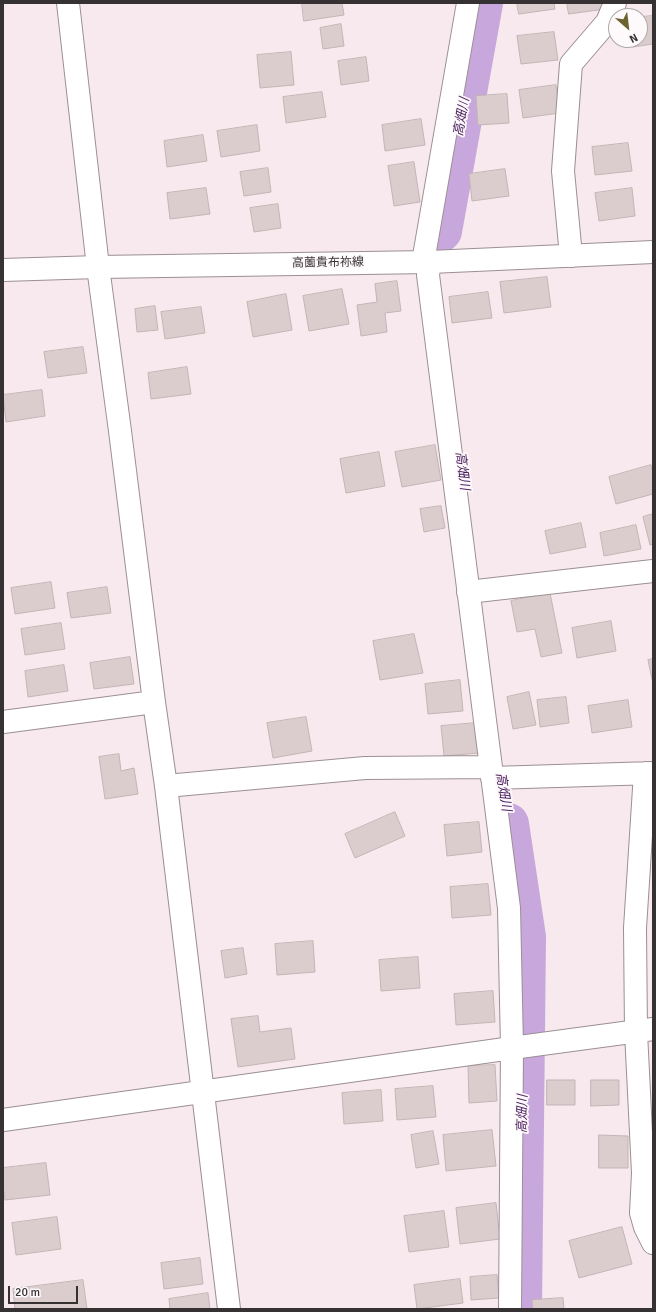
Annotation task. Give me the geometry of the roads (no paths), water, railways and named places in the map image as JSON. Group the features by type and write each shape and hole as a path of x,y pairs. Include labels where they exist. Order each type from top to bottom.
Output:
{"street":[{"path":"68,3 98,267 166,786 229,1309"},
{"path":"468,3 426,262 476,591 497,775 522,1047 510,1309"},
{"path":"571,256 563,171 571,64 607,22 615,3"},
{"name":"高薗貴布祢線","path":"3,270 98,267 426,262 653,252"},
{"path":"476,591 653,571"},
{"path":"3,722 154,702"},
{"path":"166,786 365,768 497,775 649,773 635,928 644,1031 642,1213 645,1227 653,1243"},
{"path":"3,1120 202,1091 644,1031"}],"waterway":[{"name":"高畑川","path":"441,231 482,3"},
{"name":"高畑川","path":"508,824 525,937 521,1309"}]}
